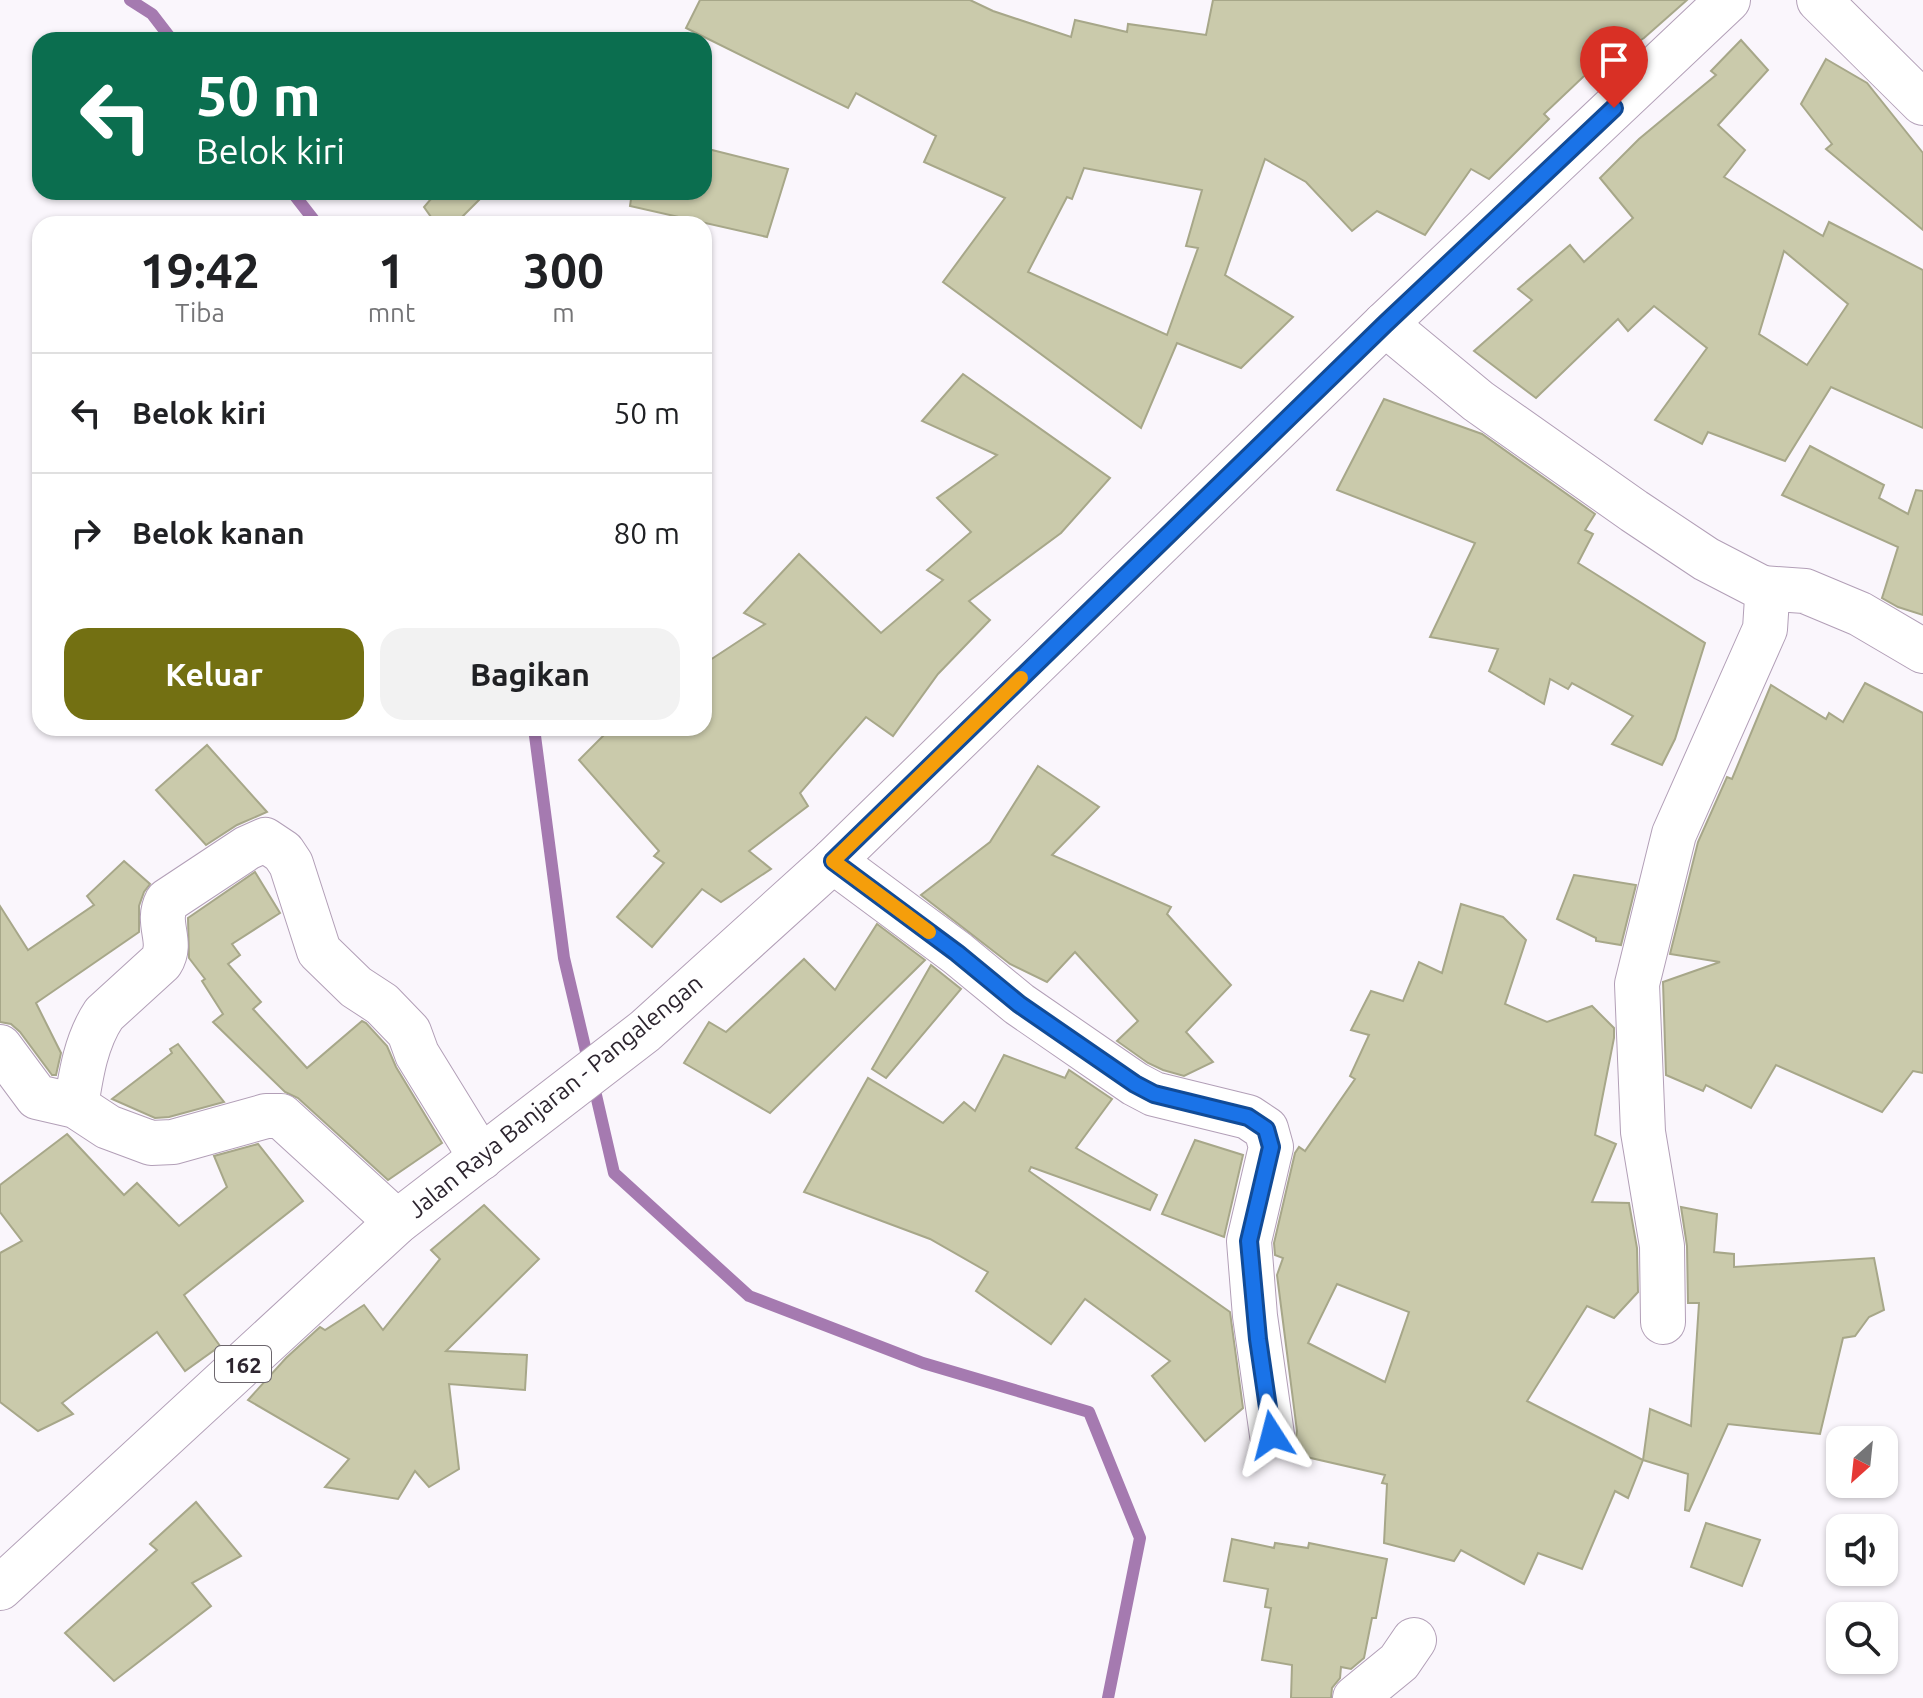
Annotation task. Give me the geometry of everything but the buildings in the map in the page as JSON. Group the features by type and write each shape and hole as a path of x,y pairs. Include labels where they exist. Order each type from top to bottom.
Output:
{"street":[{"name":"Jalan Raya Banjaran - Pangalengan","path":"0,1588 397,1222 645,1031 833,861 1385,324 1728,0"},
{"path":"1819,0 1923,103"},
{"path":"1385,324 1478,401 1706,559 1762,588 1805,591 1860,614 1923,651"},
{"path":"1663,1322 1662,1246 1643,1132 1637,984 1674,834 1765,629 1767,598 1762,588"},
{"path":"76,1106 83,1066 98,1023 166,955 161,921 167,901 247,848 265,840 283,852 291,864 319,951 356,987 382,1004 409,1032 417,1054 487,1154"},
{"path":"833,861 957,953 1019,1004 1135,1084 1154,1094 1248,1117 1266,1129 1271,1147 1249,1241 1261,1363 1272,1435"},
{"path":"0,1047 37,1097 76,1106 108,1127 151,1143 173,1142 266,1116 281,1116 397,1222"},
{"path":"1355,1698 1399,1662 1414,1640"}],"waterway":[{"path":"130,0 152,14 166,32"},
{"path":"298,200 311,216"},
{"path":"535,736 564,958 589,1064"},
{"path":"593,1082 614,1173 749,1296 923,1363 1089,1412 1140,1538 1108,1698"}],"slow traffic":[{"path":"929,932 833,861 1021,678"}],"route":[{"path":"1272,1435 1258,1339 1249,1241 1271,1147 1266,1129 1248,1117 1154,1094 1135,1084 1019,1004 957,953 833,861 1385,324 1614,108"}]}
